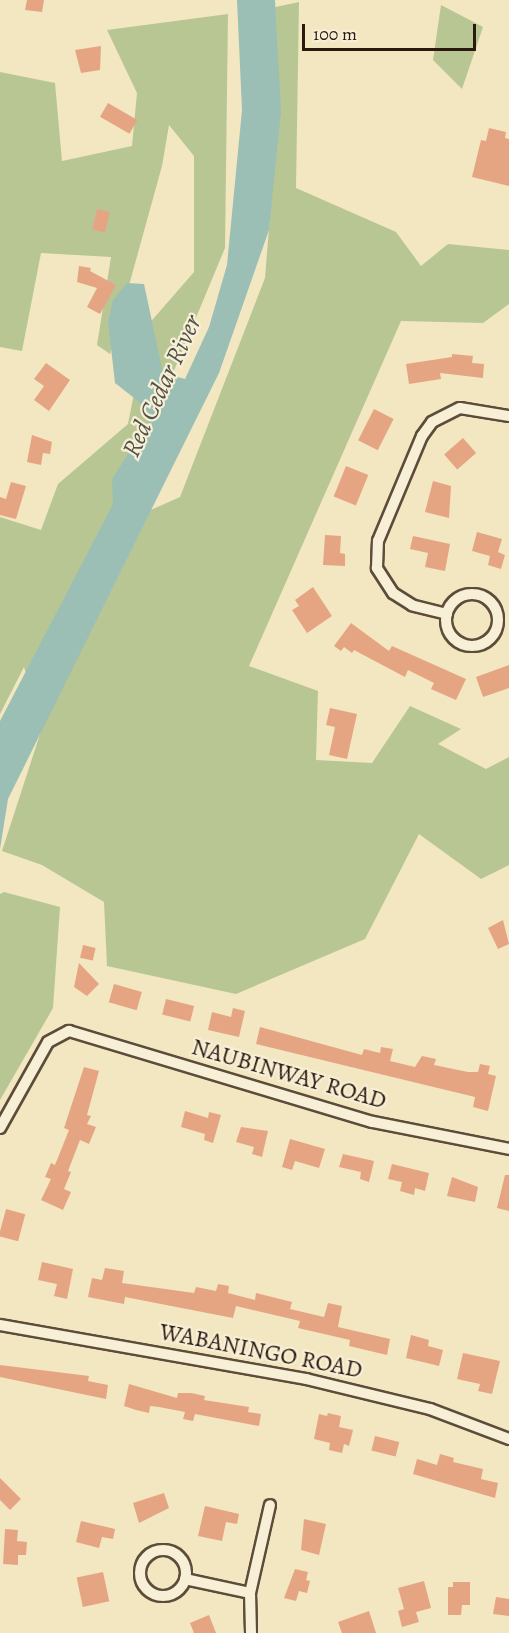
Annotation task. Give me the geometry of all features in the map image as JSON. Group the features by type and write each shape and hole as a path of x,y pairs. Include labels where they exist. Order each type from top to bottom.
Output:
{"street":[{"path":"447,614 412,605 393,592 377,568 378,541 422,436 432,422 460,408 509,416"},
{"path":"478,594 494,606 497,625 486,641 466,645 450,633 447,614 458,598 478,594"},
{"name":"NAUBINWAY ROAD","path":"0,1128 48,1042 60,1033 79,1032 373,1122 509,1149"},
{"name":"WABANINGO ROAD","path":"0,1325 306,1379 422,1407 509,1439"},
{"path":"251,1633 250,1593 270,1505"},
{"path":"168,1550 183,1561 185,1579 175,1593 157,1596 142,1585 140,1568 150,1553 168,1550"},
{"path":"185,1579 250,1593"}],"green space":[{"path":"299,2 296,188 396,232 421,266 448,244 509,250 509,304 483,323 401,321 249,666 318,691 316,760 372,763 410,706 461,729 438,744 486,769 509,757 509,865 481,879 419,834 365,939 236,994 107,966 104,902 42,865 2,851 42,728 24,667 0,714 0,517 41,530 58,484 128,424 147,326 194,272 194,156 169,125 162,166 110,354 97,345 111,257 41,253 22,351 0,347 0,72 55,83 62,161 132,146 137,93 107,30 228,14 225,248 108,529 180,497 265,278 277,129 271,8"},
{"path":"441,5 483,27 462,89 433,60"},
{"path":"4,892 60,907 53,1008 0,1100 0,894"}],"water":[{"name":"Red Cedar River","path":"237,0 275,0 281,112 269,230 219,373 8,799 0,849 0,721 113,504 112,479 151,418 138,401 115,383 108,322 113,300 127,283 144,284 163,373 185,379 209,327 227,265 242,110"}],"building":[{"path":"27,0 44,0 42,12 25,10"},
{"path":"101,46 100,70 81,73 75,50"},
{"path":"108,103 137,120 129,134 100,117"},
{"path":"489,128 506,132 505,138 509,139 509,186 472,177 481,140 486,141"},
{"path":"97,209 110,212 105,232 92,229"},
{"path":"79,266 91,268 90,271 116,285 100,314 87,307 97,288 77,282"},
{"path":"452,354 473,356 472,363 484,364 483,378 440,373 441,379 409,384 406,364 452,357"},
{"path":"46,363 70,380 49,411 34,400 44,386 34,379"},
{"path":"374,409 394,419 378,450 358,440"},
{"path":"32,435 52,442 50,454 43,453 41,465 27,462"},
{"path":"463,438 476,453 457,469 444,454"},
{"path":"346,466 368,475 356,506 334,497"},
{"path":"433,481 451,486 449,518 425,512"},
{"path":"11,482 26,486 16,519 0,515 0,497 6,499"},
{"path":"477,532 502,539 498,552 505,555 501,569 488,565 490,556 472,551"},
{"path":"325,535 341,536 340,553 345,554 345,566 323,565"},
{"path":"413,536 450,544 445,571 425,567 428,553 410,549"},
{"path":"313,587 332,616 307,633 292,610 299,606 295,600"},
{"path":"351,623 389,651 392,646 466,679 456,700 431,689 434,683 408,670 405,677 354,650 352,653 344,647 341,651 334,646"},
{"path":"509,665 509,688 483,697 476,677"},
{"path":"330,708 357,714 347,759 329,755 335,727 326,725"},
{"path":"503,920 509,944 498,949 488,928"},
{"path":"83,945 96,948 93,961 80,958"},
{"path":"79,963 99,984 87,996 74,987"},
{"path":"114,984 142,992 137,1010 109,1002"},
{"path":"166,999 194,1006 190,1022 162,1015"},
{"path":"233,1008 245,1011 239,1037 208,1030 212,1012 231,1017"},
{"path":"260,1027 362,1055 364,1049 380,1053 381,1047 393,1049 390,1061 415,1067 422,1056 436,1059 434,1065 468,1072 478,1072 480,1064 490,1066 488,1074 496,1076 488,1111 473,1107 475,1097 256,1044"},
{"path":"84,1067 99,1071 87,1115 91,1116 87,1124 96,1127 89,1144 80,1140 68,1171 71,1172 64,1189 71,1192 63,1210 41,1200 51,1179 45,1177 51,1163 55,1165 69,1130 64,1128"},
{"path":"185,1111 208,1118 209,1112 221,1115 213,1143 204,1140 205,1134 181,1127"},
{"path":"241,1127 268,1131 262,1157 252,1154 254,1147 236,1142"},
{"path":"290,1139 325,1149 319,1168 295,1161 292,1170 282,1167"},
{"path":"343,1154 374,1161 369,1182 360,1179 361,1172 339,1167"},
{"path":"392,1164 429,1173 425,1191 415,1188 414,1195 400,1191 402,1182 388,1179"},
{"path":"505,1175 509,1175 509,1211 497,1208"},
{"path":"452,1177 478,1187 475,1202 447,1196"},
{"path":"6,1209 25,1214 18,1241 0,1236"},
{"path":"42,1262 73,1269 67,1299 54,1296 57,1284 38,1280"},
{"path":"105,1268 124,1271 122,1283 194,1293 196,1287 216,1291 218,1284 229,1286 228,1293 255,1300 256,1293 292,1302 290,1309 324,1317 328,1303 342,1306 338,1327 390,1339 387,1355 349,1346 350,1340 298,1328 300,1321 236,1306 233,1318 125,1297 124,1304 88,1297 92,1278 102,1280"},
{"path":"411,1335 429,1340 428,1346 443,1350 439,1366 406,1358"},
{"path":"463,1353 500,1361 492,1394 478,1391 480,1384 457,1379"},
{"path":"0,1365 89,1376 88,1381 108,1385 106,1399 0,1377"},
{"path":"129,1384 177,1398 178,1393 191,1393 205,1396 204,1400 249,1407 248,1412 261,1414 259,1426 195,1414 193,1421 183,1419 185,1412 159,1407 150,1406 149,1413 136,1410 124,1406"},
{"path":"328,1413 341,1416 339,1427 353,1430 349,1446 344,1444 342,1453 329,1450 330,1443 314,1439 319,1414 327,1416"},
{"path":"375,1436 399,1442 396,1457 371,1451"},
{"path":"440,1454 454,1458 453,1462 483,1469 481,1479 498,1483 495,1498 413,1474 417,1459 437,1465"},
{"path":"0,1478 21,1499 10,1510 0,1500"},
{"path":"164,1493 169,1508 139,1523 133,1503"},
{"path":"205,1506 239,1514 237,1524 226,1522 222,1541 198,1536"},
{"path":"304,1519 326,1524 319,1555 301,1550"},
{"path":"81,1521 115,1529 113,1539 102,1537 99,1548 76,1542"},
{"path":"5,1529 18,1530 17,1541 27,1542 26,1555 18,1555 18,1565 3,1564"},
{"path":"295,1569 308,1572 306,1580 310,1581 307,1593 299,1591 296,1601 284,1598"},
{"path":"103,1572 109,1601 83,1607 77,1578"},
{"path":"424,1581 431,1608 416,1612 419,1622 402,1627 398,1611 404,1609 398,1588"},
{"path":"453,1582 470,1582 470,1605 462,1605 461,1615 448,1615 448,1587 453,1587"},
{"path":"496,1597 509,1599 509,1616 493,1614"},
{"path":"369,1611 376,1633 342,1633 338,1622"},
{"path":"209,1615 216,1633 194,1633 190,1623"}]}
